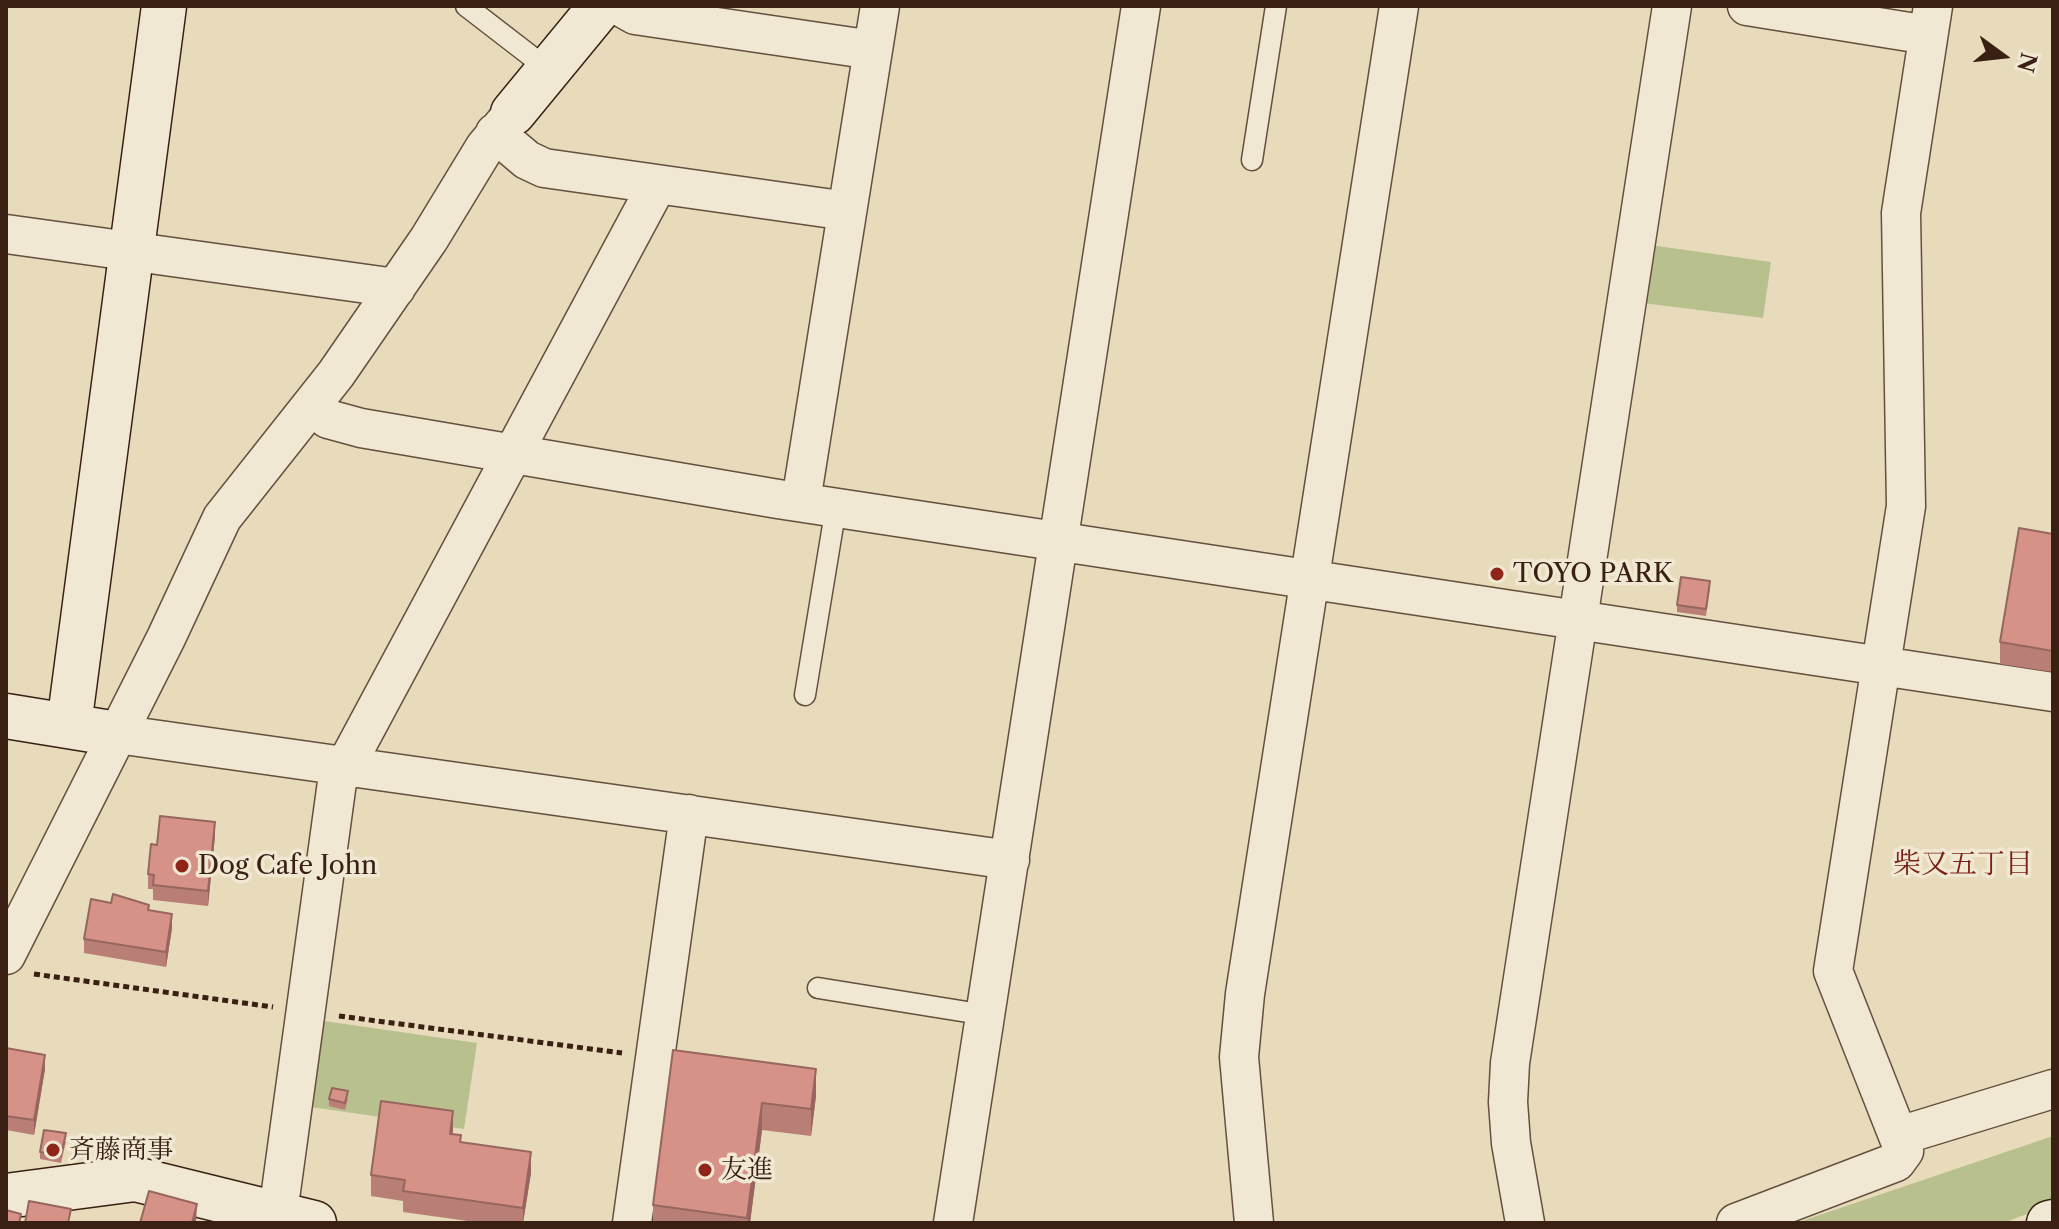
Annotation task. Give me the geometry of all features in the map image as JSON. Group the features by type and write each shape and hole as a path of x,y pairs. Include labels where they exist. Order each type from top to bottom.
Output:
{"street":[{"path":"69,725 164,6"},
{"path":"6,955 222,518 311,406 396,288 504,123 601,6"},
{"path":"619,6 635,15 873,50"},
{"path":"818,504 847,211 880,6"},
{"path":"953,1223 1141,6"},
{"path":"1254,1223 1239,1057 1245,994 1399,6"},
{"path":"1525,1223 1511,1143 1508,1102 1510,1063 1672,6"},
{"path":"1736,1223 1896,1162 1904,1151 1833,971 1906,506 1901,213 1931,20 1747,6"},
{"path":"504,123 527,160 544,168 847,211"},
{"path":"6,1196 135,1179 296,1218 337,782 510,454 657,185"},
{"path":"6,234 396,288"},
{"path":"311,406 328,419 361,428 510,454 818,504 2053,692"},
{"path":"6,716 343,767 1010,860"},
{"path":"632,1223 689,814"},
{"path":"1899,1136 2053,1089"}],"lane":[{"path":"466,6 549,70"},
{"path":"1252,160 1276,6"},
{"path":"805,695 818,504"},
{"path":"818,988 986,1015"}],"green space":[{"path":"1650,245 1771,262 1763,318 1642,303"},
{"path":"324,1021 477,1043 464,1129 311,1107"},
{"path":"2053,1136 2053,1204 2003,1223 1796,1223"}],"building":[{"path":"2019,528 2053,534 2053,651 2000,642"},
{"path":"1681,577 1710,581 1706,609 1677,605"},
{"path":"160,816 215,822 208,891 153,885 154,875 148,874 151,844 157,845"},
{"path":"113,894 149,905 148,910 172,914 166,952 84,939 91,899 111,903"},
{"path":"6,1048 45,1055 34,1120 6,1116"},
{"path":"673,1050 816,1069 811,1109 762,1103 747,1218 653,1205"},
{"path":"332,1088 348,1091 345,1103 329,1099"},
{"path":"381,1101 453,1111 450,1134 461,1135 460,1142 531,1152 523,1208 403,1191 405,1180 371,1175"},
{"path":"44,1130 66,1133 61,1156 40,1152"},
{"path":"149,1191 197,1204 192,1223 140,1223"},
{"path":"29,1201 71,1209 68,1223 25,1223"},
{"path":"6,1210 21,1214 19,1223 6,1223"}],"place":[{"name":"TOYO PARK","path":"1497,574"},
{"name":"Dog Cafe John","path":"182,866"},
{"name":"斉藤商事","path":"53,1150"},
{"name":"友進","path":"705,1170"}],"district":[{"name":"柴又五丁目","path":"1963,865"}]}
